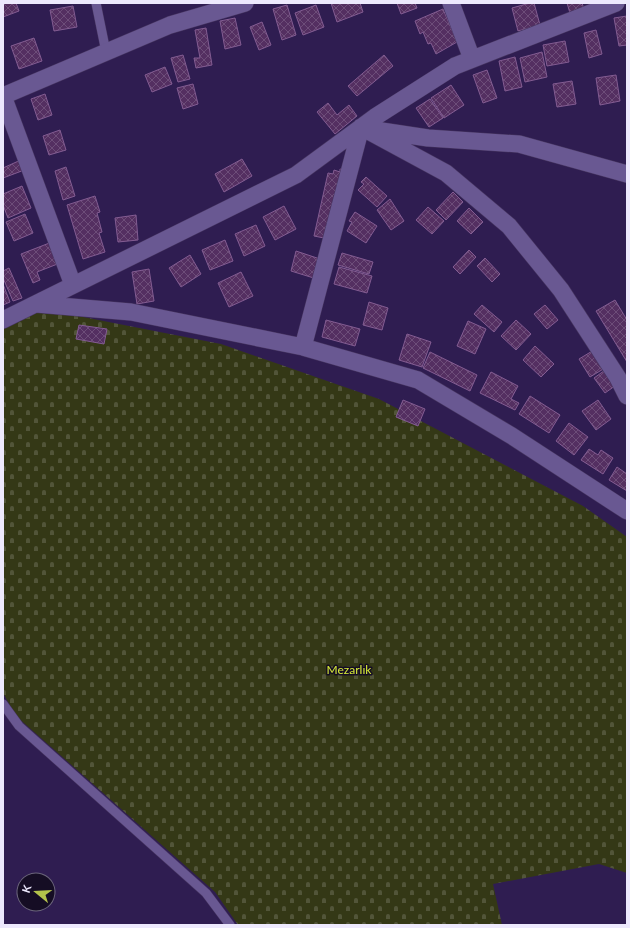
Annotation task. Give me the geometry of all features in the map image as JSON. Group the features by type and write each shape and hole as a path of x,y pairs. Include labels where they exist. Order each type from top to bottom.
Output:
{"street":[{"path":"73,285 3,96 170,24 245,3"},
{"path":"451,3 472,59"},
{"path":"3,320 296,175 361,127 454,66 616,3"},
{"path":"361,127 428,138 519,144 627,174"},
{"path":"303,347 361,127"},
{"path":"361,127 446,173 510,226 561,290 618,378 627,396"},
{"path":"36,304 131,312 303,347 418,380 512,436 627,511"}],"lane":[{"path":"96,3 106,52"},
{"path":"3,704 19,726 206,893 230,925"}],"green space":[{"name":"Mezarlık","path":"32,307 221,344 379,399 583,506 627,537 627,873 599,864 493,884 502,925 238,925 215,892 16,716 3,693 3,327"}],"building":[{"path":"3,3 16,3 19,11 3,17"},
{"path":"331,3 360,3 363,12 337,22"},
{"path":"397,3 415,3 417,8 401,14"},
{"path":"534,3 540,25 518,31 512,8"},
{"path":"567,3 582,3 584,9 570,13"},
{"path":"287,5 296,35 282,40 273,9"},
{"path":"316,5 324,27 303,35 295,13"},
{"path":"73,6 77,27 54,31 50,10"},
{"path":"443,9 457,42 436,54 431,43 428,44 423,32 420,34 415,21"},
{"path":"627,16 627,45 619,46 614,18"},
{"path":"235,18 241,45 225,49 220,21"},
{"path":"262,22 271,45 259,50 250,27"},
{"path":"206,28 212,65 196,68 194,58 200,58 195,30"},
{"path":"596,30 602,54 589,58 584,33"},
{"path":"34,38 42,61 19,69 11,46"},
{"path":"565,41 569,62 547,66 543,45"},
{"path":"542,52 547,77 525,82 520,58"},
{"path":"183,55 190,79 178,82 171,58"},
{"path":"384,55 393,66 357,96 348,86"},
{"path":"515,57 522,87 505,91 499,61"},
{"path":"165,67 172,84 152,92 145,75"},
{"path":"487,70 497,98 483,103 473,75"},
{"path":"616,75 620,101 600,105 596,78"},
{"path":"572,81 576,104 557,107 553,84"},
{"path":"193,84 198,104 183,109 177,88"},
{"path":"451,85 464,105 444,118 431,98"},
{"path":"45,94 52,115 38,120 31,99"},
{"path":"430,99 443,118 429,127 416,108"},
{"path":"328,103 337,115 349,105 357,116 335,134 317,112"},
{"path":"60,130 66,150 49,155 43,136"},
{"path":"23,159 27,169 3,178 3,168"},
{"path":"242,159 252,176 224,192 215,174"},
{"path":"66,167 75,196 63,200 55,171"},
{"path":"340,169 344,170 329,239 314,236 328,173 333,174 334,170 340,172"},
{"path":"366,177 387,196 377,207 358,190 364,184 361,182"},
{"path":"22,186 31,208 8,218 3,205 3,194"},
{"path":"453,192 463,202 446,220 436,210"},
{"path":"95,196 100,212 97,213 102,232 99,233 105,252 83,259 67,205"},
{"path":"390,199 404,221 391,230 377,210"},
{"path":"284,206 296,229 275,240 263,217"},
{"path":"428,207 444,221 432,234 416,220"},
{"path":"469,208 483,222 471,234 457,221"},
{"path":"355,212 377,226 366,243 347,231 352,222 349,221"},
{"path":"25,214 33,233 14,241 6,222"},
{"path":"136,215 138,240 118,242 115,218"},
{"path":"256,225 265,246 244,256 235,234"},
{"path":"225,240 233,261 210,270 202,250"},
{"path":"52,242 60,263 37,272 40,280 33,283 21,254"},
{"path":"469,250 476,257 460,274 453,267"},
{"path":"296,251 323,260 317,279 291,271"},
{"path":"342,253 373,262 369,274 338,265"},
{"path":"190,255 201,274 181,287 169,268"},
{"path":"485,258 500,274 492,282 477,266"},
{"path":"339,267 372,276 367,293 334,284"},
{"path":"9,268 22,298 13,301 3,278 3,271"},
{"path":"149,269 154,301 137,304 132,272"},
{"path":"241,272 253,296 229,307 218,283"},
{"path":"3,284 10,302 3,305"},
{"path":"615,300 627,320 627,362 596,311"},
{"path":"369,302 388,308 382,330 363,325"},
{"path":"482,305 502,322 494,332 474,314"},
{"path":"545,305 558,320 547,329 534,314"},
{"path":"326,320 360,329 355,346 322,337"},
{"path":"516,320 531,334 516,350 501,336"},
{"path":"468,321 486,329 475,354 457,346"},
{"path":"79,325 107,329 104,344 76,339"},
{"path":"407,334 431,342 422,367 399,360"},
{"path":"535,346 554,364 541,377 523,360"},
{"path":"594,350 605,368 590,377 579,359"},
{"path":"430,352 477,375 470,391 423,368"},
{"path":"608,368 619,383 605,393 594,378"},
{"path":"491,372 518,386 511,399 519,403 515,410 480,393"},
{"path":"530,396 560,415 549,433 519,414"},
{"path":"403,400 425,409 418,426 396,417"},
{"path":"598,400 611,419 596,430 582,411"},
{"path":"569,423 588,437 574,455 556,441"},
{"path":"589,449 598,455 601,450 613,458 603,474 581,460"},
{"path":"617,467 627,474 627,491 609,480"}]}
